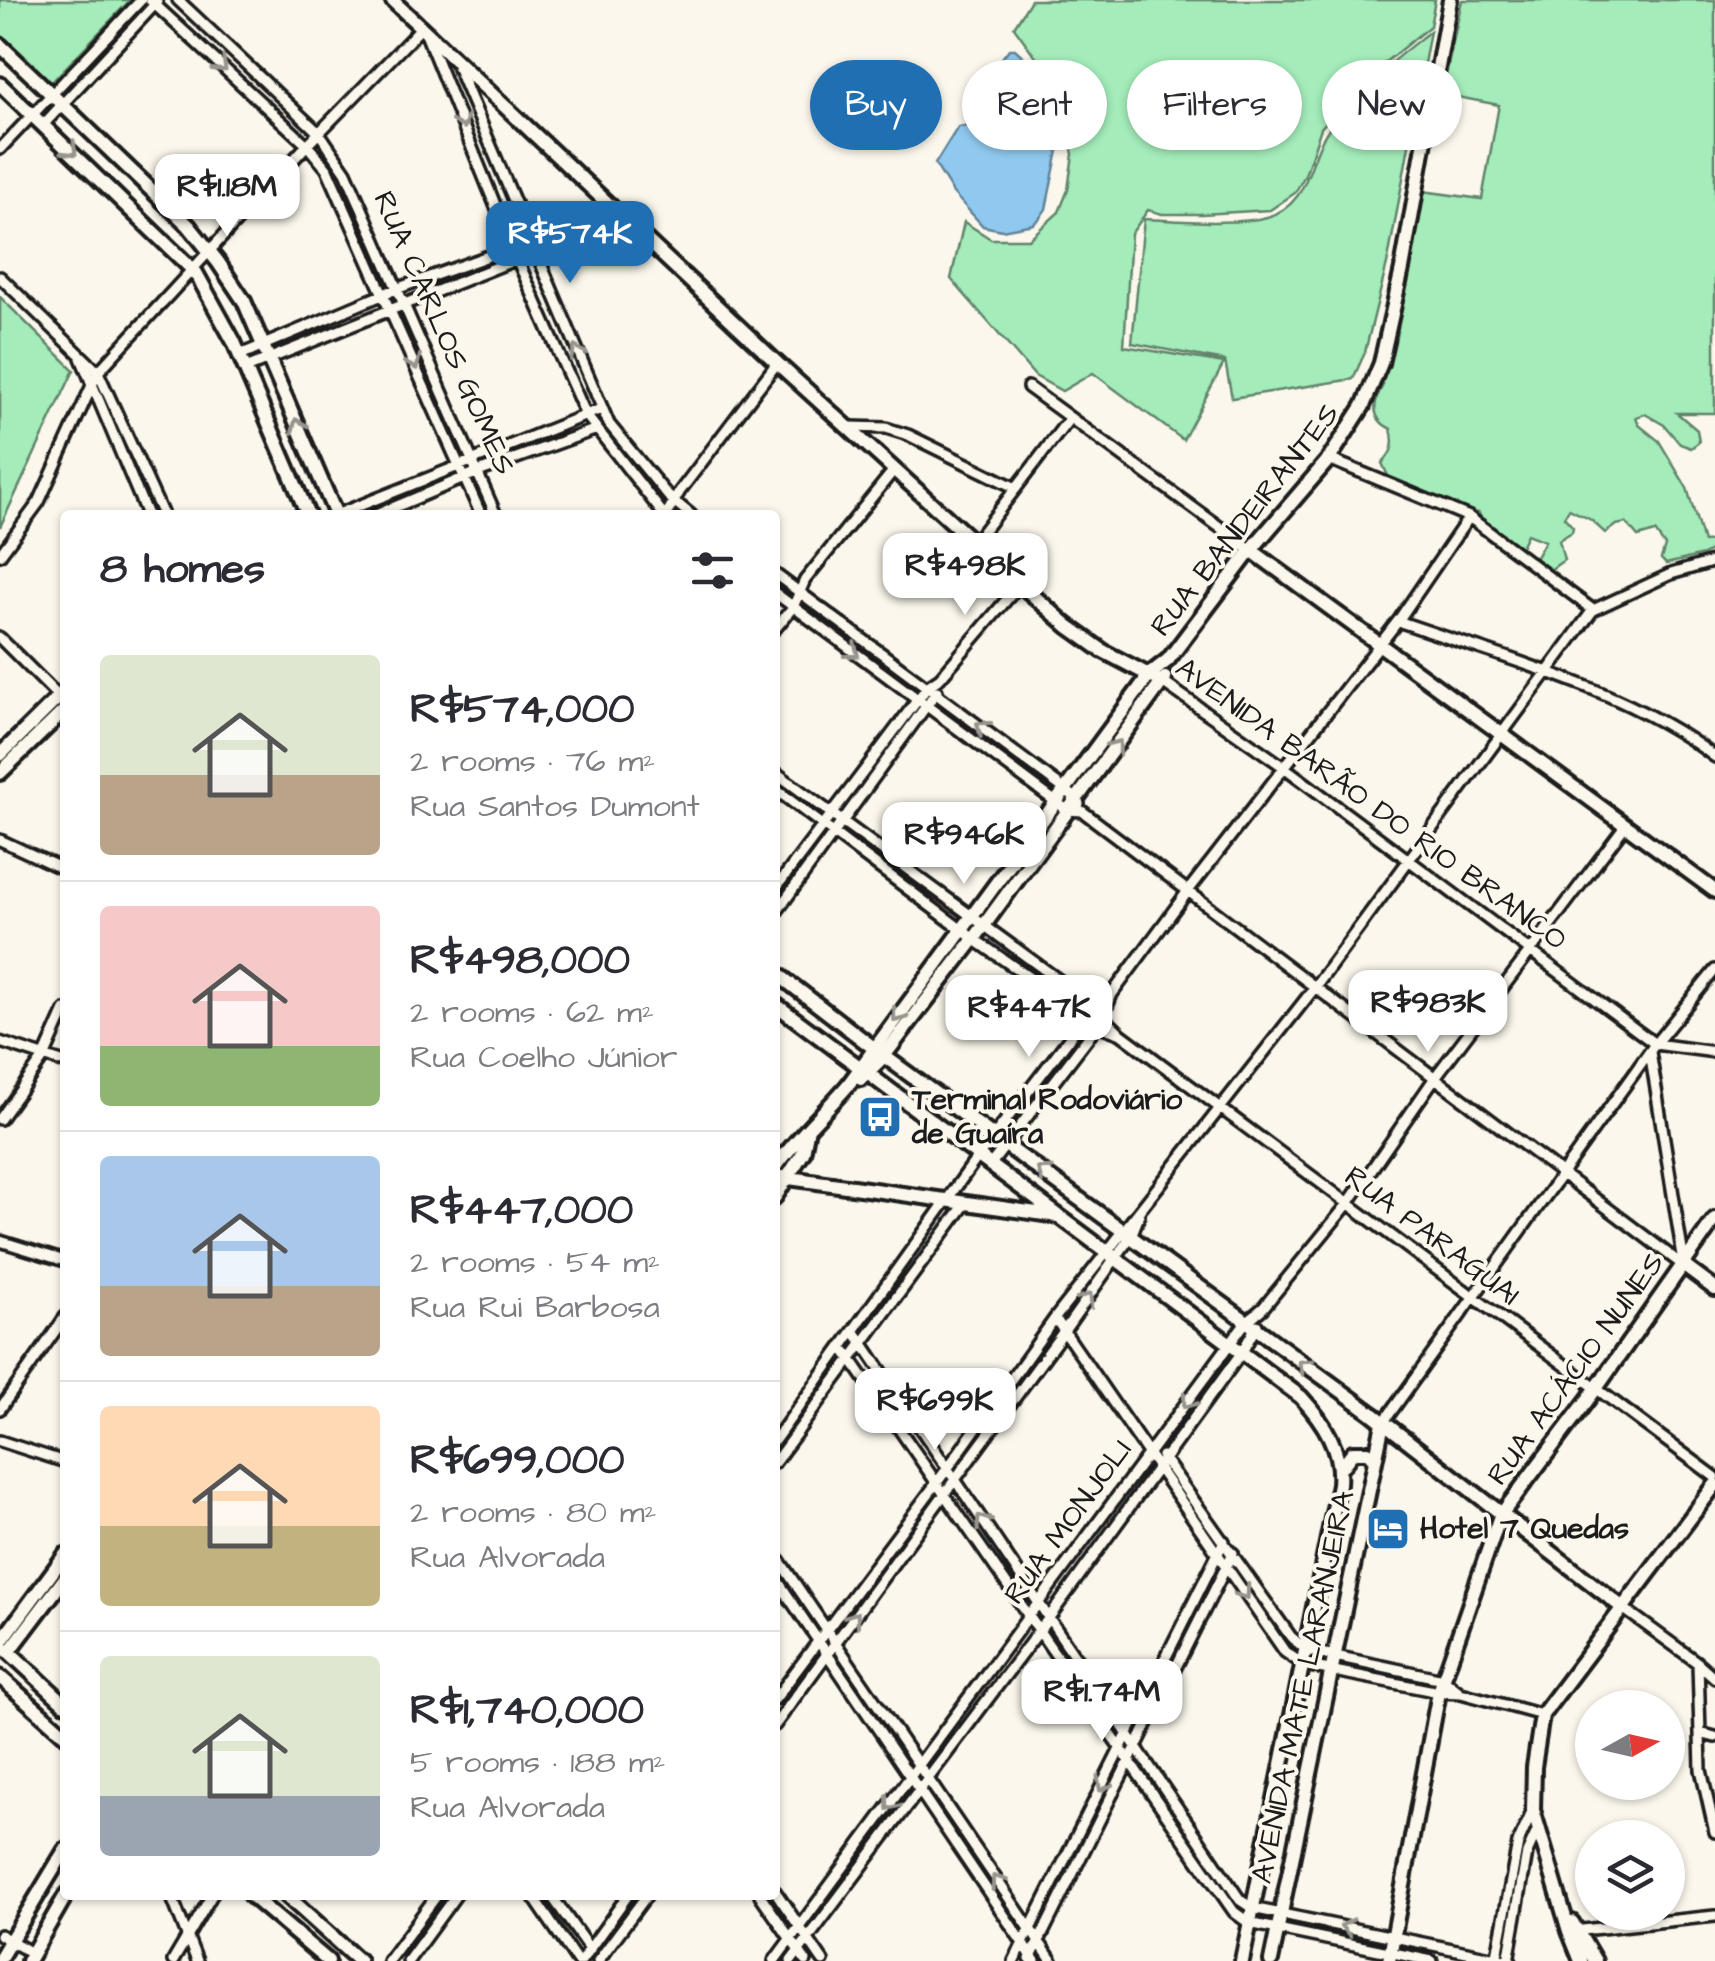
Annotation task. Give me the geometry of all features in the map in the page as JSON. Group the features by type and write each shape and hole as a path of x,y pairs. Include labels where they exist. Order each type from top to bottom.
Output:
{"street":[{"path":"0,149 141,0"},
{"name":"RUA CARLOS GOMES","path":"178,0 320,134 346,172 494,510"},
{"name":"AVENIDA BARÃO DO RIO BRANCO","path":"392,0 893,471 1068,626 1103,651 1164,683 1284,766 1652,1048 1715,1052"},
{"name":"RUA BANDEIRANTES","path":"1069,802 1150,674 1168,660 1251,550 1329,459 1363,406 1381,363 1402,269 1450,0"},
{"path":"44,124 154,2"},
{"name":"RUA CARLOS GOMES","path":"154,2 327,169 479,510"},
{"path":"0,556 39,502 98,372 306,146 423,30 586,415 657,510"},
{"path":"0,46 190,226 210,252 244,301 334,510"},
{"path":"454,59 601,409 670,500 684,510"},
{"path":"0,84 192,269 243,362 306,510"},
{"path":"115,192 133,172"},
{"path":"243,362 270,359 621,214"},
{"path":"243,362 264,345 396,289 530,241 547,243"},
{"path":"0,277 98,372 161,510"},
{"path":"80,355 145,510"},
{"path":"662,510 777,363"},
{"path":"1028,387 1715,891"},
{"path":"348,510 601,409"},
{"path":"974,543 1070,419"},
{"path":"388,510 609,424"},
{"path":"850,427 886,428 908,435 1016,488"},
{"path":"1329,459 1470,517 1593,610"},
{"path":"780,595 806,580 893,471"},
{"path":"410,485 414,499"},
{"path":"142,503 155,497"},
{"path":"780,1434 948,1201 985,1160 1006,1145 1097,1025 1112,994 1380,646 1470,517"},
{"path":"780,1716 1064,1332 1140,1214 1316,986 1593,610 1670,574 1715,562"},
{"path":"780,578 932,690 1069,802 1715,1289"},
{"path":"780,907 927,708 940,678 1020,584"},
{"path":"780,623 793,607 796,589"},
{"path":"780,599 927,708 1069,802"},
{"path":"1398,621 1545,672 1654,716 1715,757"},
{"path":"0,638 60,696"},
{"name":"RUA BANDEIRANTES","path":"782,1148 807,1133 879,1052 1017,867 1164,683 1168,660"},
{"path":"780,881 918,700 932,690"},
{"path":"0,755 60,703"},
{"path":"0,774 60,705"},
{"name":"RUA PARAGUAI","path":"780,776 1094,1006 1122,1034 1715,1476"},
{"name":"RUA PARAGUAI","path":"780,793 1032,980 1097,1025 1122,1034"},
{"name":"RUA MONJOLI","path":"791,1961 1048,1620 1164,1458 1263,1308 1348,1204 1436,1076 1624,827"},
{"path":"0,840 60,868"},
{"path":"897,881 906,868"},
{"path":"1032,980 1041,967"},
{"path":"1383,1422 1652,1048 1715,970"},
{"path":"780,976 1383,1422 1715,1678"},
{"path":"985,1160 994,1136 1085,1017 1112,994"},
{"path":"780,1008 1301,1397 1315,1412 1336,1449 1340,1469"},
{"path":"810,1031 826,1012"},
{"path":"0,1119 44,1057 60,1021"},
{"path":"0,1042 60,1062"},
{"path":"1652,1048 1684,1266"},
{"path":"1042,1074 1052,1084"},
{"name":"RUA BANDEIRANTES","path":"780,1189 803,1152 807,1133"},
{"path":"782,1148 803,1152"},
{"path":"780,1176 1060,1216"},
{"path":"780,1455 966,1203"},
{"name":"RUA ACÁCIO NUNES","path":"1390,1957 1441,1686 1500,1516 1595,1390 1715,1219"},
{"path":"0,1241 60,1259"},
{"path":"780,1693 948,1469 1055,1318 1112,1254"},
{"path":"902,1266 914,1275"},
{"path":"1055,1318 1140,1440 1164,1458 1291,1637 1332,1663 1441,1686 1542,1715"},
{"path":"0,1409 60,1325"},
{"path":"854,1332 1136,1749 1234,1912 1249,1923 1390,1957 1432,1961"},
{"path":"843,1348 1159,1805 1219,1882 1252,1908 1504,1960"},
{"name":"RUA MONJOLI","path":"774,1961 1151,1452 1237,1348"},
{"path":"1024,1362 1035,1371"},
{"path":"789,1422 799,1430"},
{"name":"AVENIDA MATE LARANJEIRA","path":"1271,1961 1383,1422"},
{"path":"0,1442 60,1460"},
{"path":"1151,1452 1156,1468 1285,1652 1304,1665 1332,1663"},
{"path":"1340,1469 1353,1452 1368,1452 1376,1460"},
{"name":"AVENIDA MATE LARANJEIRA","path":"1242,1961 1340,1469"},
{"path":"1581,1961 1533,1810 1542,1715 1715,1485"},
{"path":"1187,1510 1196,1502"},
{"path":"1095,1528 1106,1537"},
{"path":"1014,1961 1224,1541"},
{"path":"1032,1959 1038,1940 1233,1553"},
{"path":"881,1558 891,1567"},
{"path":"780,1561 1052,1961"},
{"path":"3,1647 60,1564"},
{"path":"780,1572 785,1568"},
{"path":"3,1647 60,1584"},
{"path":"780,1584 1032,1959"},
{"path":"3,1647 60,1699"},
{"path":"1170,1650 1182,1657"},
{"path":"1698,1664 1702,1770 1715,1832"},
{"path":"0,1677 60,1731"},
{"path":"1077,1685 1086,1677"},
{"path":"859,1700 868,1691"},
{"path":"974,1693 985,1702"},
{"path":"946,1731 956,1740"},
{"path":"1700,1734 1715,1736"},
{"path":"1159,1805 1168,1798"},
{"path":"1504,1960 1518,1843 1533,1810"},
{"path":"1504,1960 1527,1853 1538,1828"},
{"path":"867,1836 878,1845"},
{"path":"968,1861 978,1853"},
{"path":"0,1958 5,1938 60,1857"},
{"path":"839,1874 850,1882"},
{"path":"780,1897 823,1961"},
{"path":"5,1938 30,1957 63,1900"},
{"path":"173,1900 198,1961"},
{"path":"173,1961 209,1900"},
{"path":"256,1900 326,1960"},
{"path":"291,1900 359,1961"},
{"path":"388,1961 433,1900"},
{"path":"435,1900 443,1913"},
{"path":"408,1961 452,1900"},
{"path":"535,1900 579,1961 624,1900"},
{"path":"554,1900 598,1961 642,1900"},
{"path":"763,1900 806,1961"},
{"path":"547,1917 559,1907"},
{"path":"1572,1931 1715,1916"},
{"path":"289,1928 308,1936 322,1928"},
{"path":"1572,1931 1595,1961"}],"green space":[{"path":"0,0 130,0 46,88 0,41"},
{"path":"1031,0 1435,0 1430,26 1388,60 1322,60 1322,127 1295,193 1270,210 1162,214 1148,210 1131,234 1124,346 1224,363 1183,440 1093,373 1062,391 1035,376 951,279 964,222 991,239 1029,239 1059,212 1068,190 1072,150 1107,150 1107,60 1038,60 1014,27"},
{"path":"1462,0 1715,0 1715,413 1677,413 1697,430 1699,442 1691,448 1680,444 1664,425 1645,414 1636,417 1639,425 1659,441 1687,488 1703,542 1715,541 1715,548 1703,555 1666,564 1661,559 1665,546 1655,532 1638,537 1626,523 1605,533 1591,520 1569,509 1564,517 1573,527 1572,532 1559,540 1564,560 1550,570 1535,559 1545,541 1527,534 1519,551 1482,523 1479,513 1465,512 1420,495 1389,478 1382,463 1391,451 1393,439 1391,429 1377,415 1377,398 1383,385 1377,384 1422,191 1482,199 1499,105 1462,98 1462,60 1449,60"},
{"path":"1430,31 1425,60 1395,60"},
{"path":"1322,141 1322,150 1408,150 1388,260 1365,352 1353,379 1232,398 1225,361 1132,343 1144,219 1206,222 1267,217 1292,203 1300,193"},
{"path":"0,297 74,370 0,527"}],"water":[{"path":"1009,49 1015,49 1027,60 1001,60"},
{"path":"958,127 962,127 962,150 1058,150 1046,209 1033,224 1002,230 983,226 953,193 935,164"}],"place":[{"name":"Terminal Rodoviário de Guaíra","path":"880,1117"},
{"name":"Hotel 7 Quedas","path":"1388,1529"}]}
